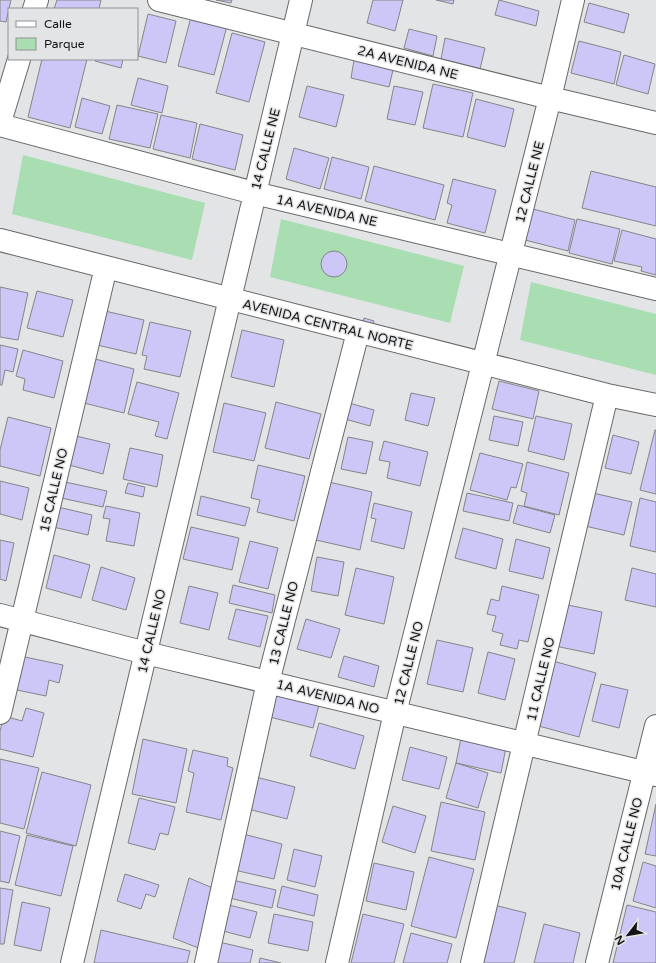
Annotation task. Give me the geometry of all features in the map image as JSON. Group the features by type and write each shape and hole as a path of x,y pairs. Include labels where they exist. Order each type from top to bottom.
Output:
{"street":[{"name":"2A AVENIDA NE","path":"160,0 550,98 656,122"},
{"name":"14 CALLE NE","path":"229,299 301,0"},
{"name":"12 CALLE NE","path":"484,364 573,0"},
{"path":"0,122 19,60"},
{"name":"1A AVENIDA NE","path":"0,125 254,193 656,288"},
{"name":"AVENIDA CENTRAL NORTE","path":"0,240 607,395 656,405"},
{"name":"15 CALLE NO","path":"0,713 106,267"},
{"name":"14 CALLE NO","path":"72,963 229,299"},
{"name":"13 CALLE NO","path":"206,963 268,682 358,332"},
{"name":"12 CALLE NO","path":"337,963 395,713 484,364"},
{"name":"11 CALLE NO","path":"472,963 607,395"},
{"name":"1A AVENIDA NO","path":"0,615 146,653 650,773"},
{"name":"10A CALLE NO","path":"597,963 650,773 656,726"}],"green space":[{"path":"23,155 205,203 192,260 12,214"},
{"path":"281,219 464,266 450,323 270,277"},
{"path":"531,282 656,314 656,375 520,340"}],"building":[{"path":"0,0 11,0 6,22 0,21"},
{"path":"57,0 101,0 99,8 54,8"},
{"path":"216,0 232,0 231,3"},
{"path":"373,0 403,0 395,31 367,23"},
{"path":"436,0 454,0 453,4"},
{"path":"499,0 539,11 536,26 495,15"},
{"path":"589,3 629,14 624,33 584,22"},
{"path":"148,14 176,21 166,63 138,56"},
{"path":"191,17 227,26 214,75 178,66"},
{"path":"409,29 437,36 433,56 404,48"},
{"path":"232,33 265,42 249,102 216,93"},
{"path":"445,38 485,48 480,69 441,59"},
{"path":"579,41 621,52 614,84 571,73"},
{"path":"624,55 655,64 648,94 616,85"},
{"path":"42,60 87,60 70,128 28,117"},
{"path":"95,60 123,60 121,68"},
{"path":"354,60 393,70 389,87 351,78"},
{"path":"138,78 168,86 162,113 131,105"},
{"path":"433,84 473,93 463,137 423,128"},
{"path":"307,86 344,95 336,127 299,117"},
{"path":"394,86 423,92 415,125 387,119"},
{"path":"82,98 110,106 102,134 75,127"},
{"path":"476,99 514,109 505,147 467,137"},
{"path":"117,105 158,114 150,148 109,139"},
{"path":"161,115 197,123 190,158 153,149"},
{"path":"200,124 243,135 235,170 192,159"},
{"path":"294,148 329,158 320,189 286,179"},
{"path":"332,157 369,167 361,199 324,189"},
{"path":"374,166 444,185 435,220 365,201"},
{"path":"591,171 656,187 656,226 582,208"},
{"path":"453,179 496,190 485,233 447,223 452,205 447,203"},
{"path":"533,209 575,220 568,251 525,240"},
{"path":"577,219 620,229 612,264 569,253"},
{"path":"622,230 656,239 656,275 641,271 642,267 614,261"},
{"path":"334,251 343,255 347,264 343,273 334,277 325,273 321,264 325,255"},
{"path":"0,287 28,293 18,340 0,337"},
{"path":"37,291 73,300 63,337 27,328"},
{"path":"105,311 144,320 136,354 97,345"},
{"path":"364,318 374,321 372,329 362,327"},
{"path":"150,322 191,331 180,377 144,369 147,356 142,355"},
{"path":"242,330 284,340 274,387 231,377"},
{"path":"0,345 18,349 13,372 5,370 2,385 0,385"},
{"path":"23,350 63,361 54,398 23,390 25,379 16,376"},
{"path":"95,359 134,369 124,413 84,403"},
{"path":"499,381 539,391 533,419 492,409"},
{"path":"137,382 179,393 167,439 155,436 159,422 128,414"},
{"path":"411,393 435,398 428,426 405,420"},
{"path":"276,402 321,414 309,459 265,448"},
{"path":"224,403 266,413 254,461 213,452"},
{"path":"349,403 374,410 370,426 345,419"},
{"path":"494,416 523,422 518,446 489,440"},
{"path":"536,416 572,424 564,460 528,451"},
{"path":"8,417 51,428 40,476 0,466 0,450"},
{"path":"656,430 656,494 640,490"},
{"path":"613,435 639,442 631,474 605,468"},
{"path":"76,436 110,444 103,474 69,465"},
{"path":"348,437 373,442 366,474 341,469"},
{"path":"384,441 428,452 420,486 387,478 390,462 379,460"},
{"path":"130,448 163,455 157,487 123,479"},
{"path":"480,453 523,464 516,488 511,487 507,500 470,490"},
{"path":"527,462 569,473 559,515 524,506 527,493 521,491"},
{"path":"258,465 305,476 294,521 257,512 260,500 251,498"},
{"path":"0,481 29,488 22,520 0,514"},
{"path":"65,482 107,491 103,507 61,498"},
{"path":"329,482 372,492 360,550 316,540"},
{"path":"128,483 145,487 143,497 125,493"},
{"path":"467,493 513,503 509,521 463,511"},
{"path":"593,493 632,502 624,535 585,526"},
{"path":"201,496 250,508 245,526 197,515"},
{"path":"640,498 656,502 656,552 630,546"},
{"path":"374,503 412,512 404,549 371,541 376,519 371,518"},
{"path":"518,505 555,515 550,533 513,523"},
{"path":"106,506 140,513 134,546 106,541 110,519 103,518"},
{"path":"58,507 92,515 88,535 53,527"},
{"path":"191,527 239,538 232,570 183,559"},
{"path":"463,528 503,539 496,569 455,558"},
{"path":"516,539 550,548 543,579 509,571"},
{"path":"0,540 14,543 6,581 0,579"},
{"path":"250,541 278,548 268,589 239,582"},
{"path":"54,555 90,565 81,598 46,588"},
{"path":"317,557 344,562 338,596 311,591"},
{"path":"101,567 135,578 126,610 92,600"},
{"path":"356,568 394,577 384,624 345,615"},
{"path":"632,568 656,574 656,607 625,600"},
{"path":"233,585 275,595 272,613 229,603"},
{"path":"189,586 218,593 209,630 180,623"},
{"path":"502,586 539,595 528,642 519,640 517,649 500,645 503,634 492,631 496,616 487,614 491,599 499,601"},
{"path":"563,604 602,612 594,654 555,646"},
{"path":"236,609 268,616 260,647 228,639"},
{"path":"306,619 340,629 331,658 297,649"},
{"path":"437,640 473,648 463,692 427,684"},
{"path":"488,652 515,659 505,700 478,693"},
{"path":"20,656 63,665 59,683 49,680 46,696 12,689"},
{"path":"344,656 379,666 374,687 338,677"},
{"path":"553,661 596,673 579,737 535,725"},
{"path":"601,684 628,690 619,728 592,721"},
{"path":"272,689 320,701 313,728 266,716"},
{"path":"26,708 44,713 33,757 0,749 0,731 4,716 22,721"},
{"path":"319,723 364,736 355,769 310,756"},
{"path":"461,738 506,747 501,773 456,763"},
{"path":"143,739 187,749 176,803 132,794"},
{"path":"410,747 447,757 439,789 402,780"},
{"path":"193,750 228,758 227,766 233,768 221,820 186,812 194,773 188,771"},
{"path":"0,759 39,768 24,829 0,823"},
{"path":"456,763 488,773 478,808 446,798"},
{"path":"42,772 91,785 76,846 26,833"},
{"path":"256,777 295,787 287,819 248,809"},
{"path":"139,798 175,807 168,835 160,833 155,850 128,843"},
{"path":"441,802 485,812 475,860 431,851"},
{"path":"656,804 656,856 645,854"},
{"path":"393,806 426,816 415,853 382,842"},
{"path":"0,831 20,836 9,883 0,881"},
{"path":"243,834 282,844 274,879 234,870"},
{"path":"27,835 73,846 61,896 15,885"},
{"path":"294,849 322,856 315,887 287,880"},
{"path":"429,857 474,869 456,938 411,926"},
{"path":"643,862 656,866 656,908 633,901"},
{"path":"374,863 414,872 406,910 366,901"},
{"path":"125,874 159,885 155,897 146,894 141,909 117,901"},
{"path":"189,878 215,889 201,949 173,938"},
{"path":"228,879 276,890 272,908 225,897"},
{"path":"282,886 318,895 314,916 277,907"},
{"path":"0,888 13,890 4,944 0,944"},
{"path":"22,902 50,908 41,951 14,945"},
{"path":"225,904 257,912 250,938 219,930"},
{"path":"490,904 526,913 514,963 476,963"},
{"path":"627,905 656,912 656,963 613,963"},
{"path":"274,914 313,922 308,951 268,943"},
{"path":"363,914 404,924 394,963 351,963"},
{"path":"544,924 580,933 573,963 534,963"},
{"path":"101,930 190,951 187,963 94,963"},
{"path":"411,933 452,944 447,963 403,963"},
{"path":"215,941 253,950 250,963 210,963"},
{"path":"260,958 281,963 259,963"}]}
